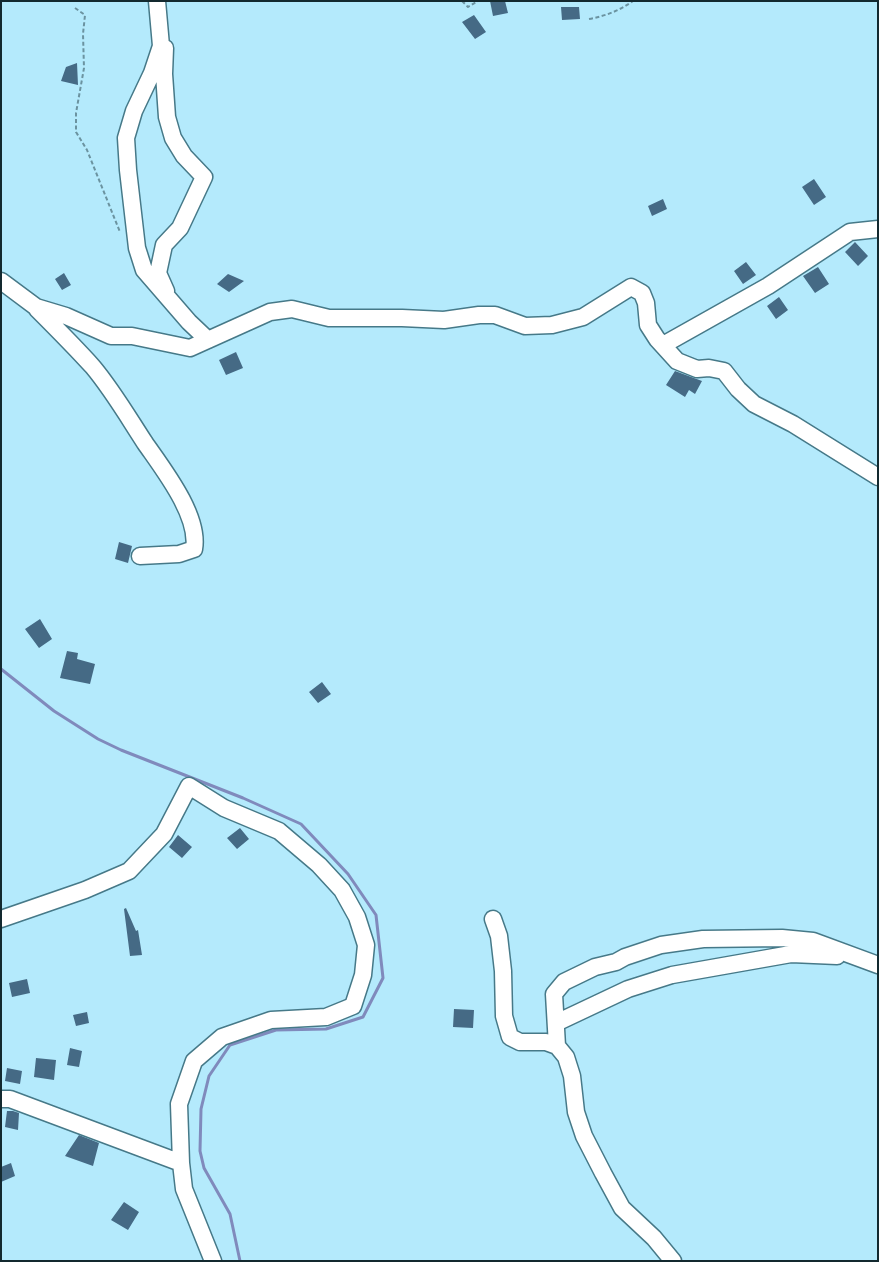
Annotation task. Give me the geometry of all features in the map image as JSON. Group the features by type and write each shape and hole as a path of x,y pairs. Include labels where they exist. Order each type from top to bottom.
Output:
{"street":[{"path":"157,1 161,46 152,73 134,111 126,138 137,248 144,270 189,322 208,340"},
{"path":"159,26 166,52 164,74 168,117 173,138 184,156 204,177 180,228 164,245 158,273 167,295"},
{"path":"663,345 768,286 850,232 878,229"},
{"path":"1,281 36,307 92,367 120,403 170,479 190,518 195,543 194,549 179,554 140,556"},
{"path":"36,307 66,316 111,336 132,336 190,348 270,312 292,309 329,318 444,320 479,315 495,315 525,326 552,325 583,317 631,287 642,293 646,303 648,324 677,360 697,369 709,368 724,371 738,389 754,404 793,424 878,477"},
{"path":"1,919 85,890 129,871 164,834 189,786 224,808 279,831 319,865 342,890 357,917 366,945 363,975 354,1006 326,1017 271,1020 222,1037 194,1061 179,1104 184,1189 213,1261"},
{"path":"494,919 499,936 503,971 504,1016 510,1037 520,1042 546,1042 557,1046 566,1057 572,1076 576,1112 584,1136 603,1173 622,1208 654,1238 673,1261"},
{"path":"557,1046 554,994 564,982 595,967 616,962 661,946 704,939 782,938 813,941 878,965"},
{"path":"556,1022 628,988 672,975 791,954 854,957"},
{"path":"1,1099 10,1099 181,1163"}],"path":[{"path":"462,1 468,7 478,1"},
{"path":"588,19 603,17 625,7 633,1"},
{"path":"74,8 85,15 84,68 76,113 76,132 87,150 121,234"}],"building":[{"path":"490,1 505,1 508,13 493,16"},
{"path":"561,7 579,7 580,19 562,20"},
{"path":"474,15 486,32 475,39 462,22"},
{"path":"77,63 78,85 61,81 66,67"},
{"path":"814,179 826,197 814,205 802,187"},
{"path":"663,199 667,209 652,216 648,206"},
{"path":"855,242 868,256 858,266 845,252"},
{"path":"746,262 756,275 743,284 734,271"},
{"path":"818,267 829,284 815,293 803,276"},
{"path":"64,273 71,285 62,290 55,279"},
{"path":"228,274 244,281 229,292 217,284"},
{"path":"779,297 788,310 776,319 767,306"},
{"path":"236,352 243,368 226,375 219,360"},
{"path":"675,371 702,381 695,394 689,390 685,397 666,385"},
{"path":"119,542 132,546 128,563 115,559"},
{"path":"40,619 52,639 39,648 25,629"},
{"path":"67,651 78,653 77,659 95,664 90,684 60,678"},
{"path":"322,682 331,694 318,703 309,692"},
{"path":"240,828 249,839 237,849 227,838"},
{"path":"178,835 192,847 182,858 169,847"},
{"path":"126,908 136,931 138,930 142,955 130,956 124,909"},
{"path":"27,979 30,993 12,997 9,983"},
{"path":"454,1009 474,1010 473,1028 453,1027"},
{"path":"87,1012 89,1023 76,1026 73,1015"},
{"path":"70,1048 82,1051 79,1067 67,1065"},
{"path":"36,1058 56,1060 54,1080 34,1077"},
{"path":"7,1068 22,1071 20,1084 5,1081"},
{"path":"7,1111 19,1113 18,1130 5,1127"},
{"path":"79,1135 99,1143 93,1166 65,1156"},
{"path":"11,1163 15,1176 1,1182 1,1167"},
{"path":"124,1202 139,1212 128,1230 111,1220"}],"waterway":[{"path":"1,669 54,711 98,739 121,750 243,798 301,824 348,874 376,915 383,978 363,1017 326,1029 276,1030 230,1045 209,1076 201,1109 200,1151 204,1168 230,1214 240,1261"}]}
